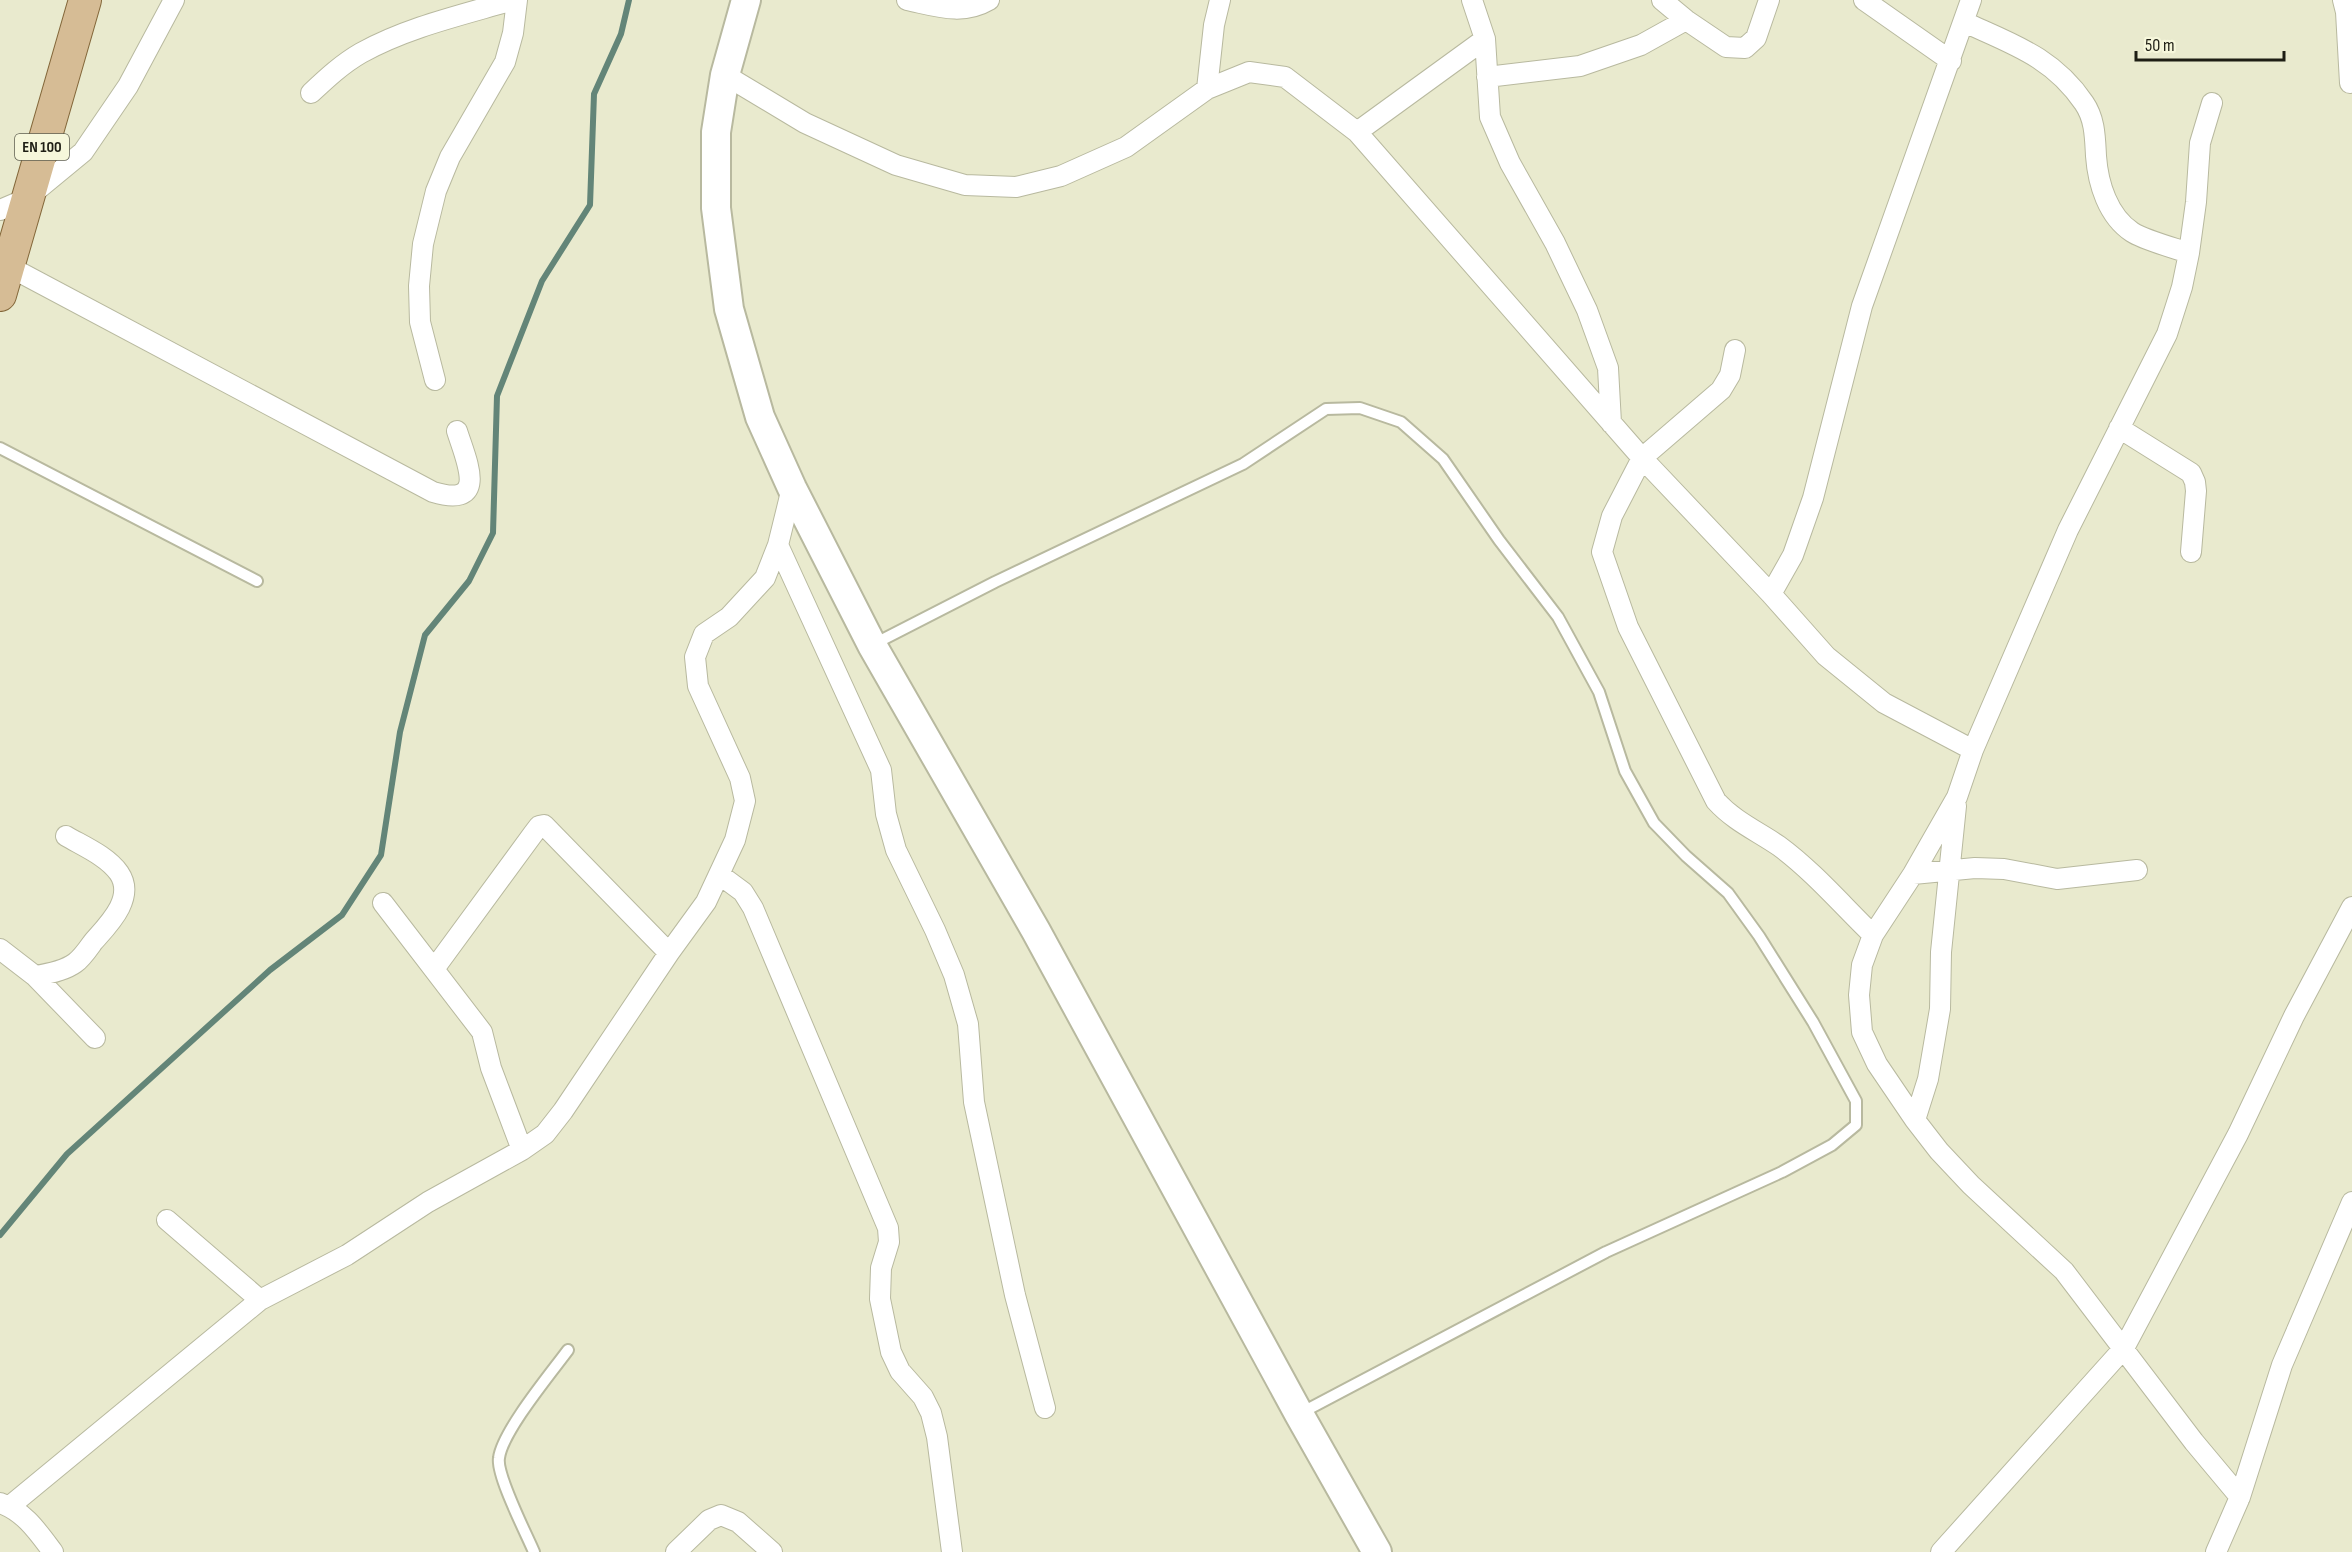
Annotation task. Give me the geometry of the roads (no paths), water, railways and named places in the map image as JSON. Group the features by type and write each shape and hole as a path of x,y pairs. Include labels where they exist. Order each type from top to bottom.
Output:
{"main road":[{"name":"EN 100","path":"4,281 13,205 84,1"}],"street":[{"path":"13,205 83,152 129,86 174,0"},
{"path":"311,93 336,70 362,52 413,29 515,0 513,33 505,62 450,157 436,191 423,244 419,286 420,322 435,380"},
{"path":"746,0 725,75 716,132 716,208 729,309 760,417 792,488 872,645 1036,931 1299,1414 1377,1552"},
{"path":"907,0 957,10 968,9 989,0"},
{"path":"1207,89 1214,25 1220,0"},
{"path":"1472,0 1485,39 1490,117 1510,162 1555,243 1582,301 1608,368 1611,423"},
{"path":"1662,0 1686,20 1726,47 1745,48 1756,38 1769,0"},
{"path":"1864,0 1951,61"},
{"path":"1771,594 1793,555 1813,498 1862,306 1971,0"},
{"path":"2343,0 2346,12 2350,83"},
{"path":"1487,77 1580,66 1641,45 1686,20"},
{"path":"1964,22 2041,58 2063,76 2086,104 2095,127 2096,160 2102,189 2114,214 2133,233 2189,253"},
{"path":"1356,132 1485,39"},
{"path":"725,75 805,123 896,165 964,185 1016,187 1061,176 1126,147 1207,89 1249,72 1286,77 1356,132 1642,458 1771,594 1826,656 1884,703 1973,750"},
{"path":"2212,103 2200,143 2196,202 2189,253 2168,334 2068,530 1973,750 1957,797 1913,874 1873,935 1862,966 1859,995 1862,1032 1877,1064 1915,1120 1939,1151 1971,1185 2064,1271 2194,1442 2240,1497"},
{"path":"4,281 445,496 460,495 469,488 471,478 457,431"},
{"path":"1735,350 1730,375 1721,390 1642,458 1612,516 1602,552 1628,627 1716,801 1728,815 1779,846 1805,868 1873,935"},
{"path":"2119,428 2191,473 2196,491 2191,552"},
{"path":"53,1552 33,1525 5,1504 260,1300 346,1255 428,1202 522,1150 545,1134 563,1111 706,902 735,840 745,801 740,778 698,686 695,657 704,634 729,617 765,578 778,545 792,488"},
{"path":"778,545 881,770 886,814 896,850 954,975 968,1024 974,1102 1015,1295 1045,1408"},
{"path":"1915,1120 1928,1079 1940,1009 1941,952 1957,797"},
{"path":"434,969 539,826 544,825 669,953"},
{"path":"35,976 53,973 75,963 115,918 122,906 124,890 121,875 109,862 66,836"},
{"path":"1913,874 1975,868 2004,869 2057,879 2137,870"},
{"path":"720,875 743,892 753,908 888,1228 889,1242 880,1268 880,1299 891,1352 900,1371 932,1413 952,1552"},
{"path":"382,903 482,1032 491,1068 522,1150"},
{"path":"1941,1552 2124,1348 2233,1144 2294,1016 2352,908"},
{"path":"0,948 35,976 95,1038"},
{"path":"2216,1552 2240,1497 2282,1365 2352,1202"},
{"path":"167,1220 260,1300"},
{"path":"676,1552 709,1520 721,1515 738,1522 772,1552"}],"lane":[{"path":"872,645 995,582 1244,464 1326,409 1360,408 1401,422 1443,459 1499,540 1558,617 1599,692 1625,771 1654,823 1686,856 1728,893 1759,936 1813,1022 1856,1101 1856,1125 1832,1145 1782,1172 1606,1252 1299,1414"},
{"path":"0,448 257,581"},
{"path":"534,1552 503,1480 498,1459 507,1435 568,1350"}],"waterway":[{"path":"0,1235 67,1154 270,970 342,915 381,855 400,732 425,635 469,581 493,533 497,396 542,281 590,205 594,94 621,34 629,0"}]}
